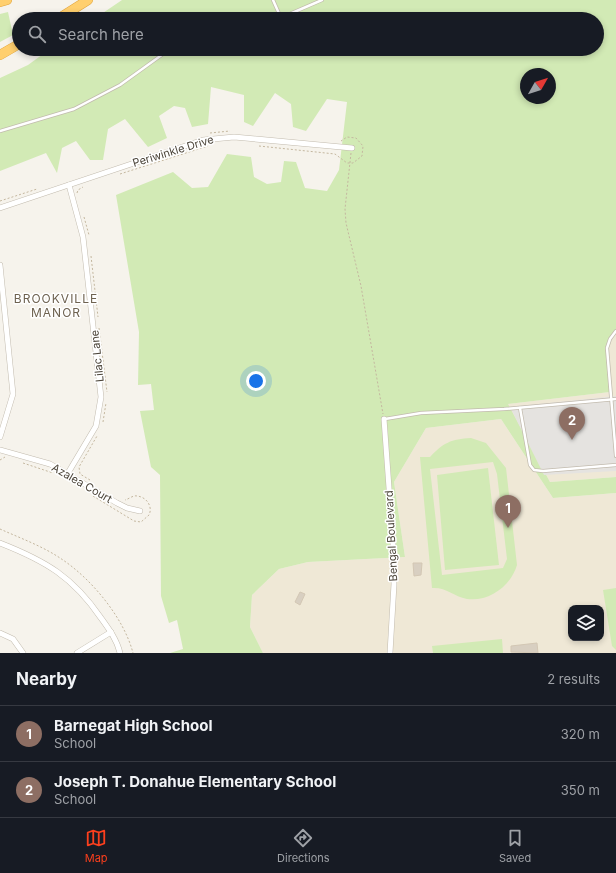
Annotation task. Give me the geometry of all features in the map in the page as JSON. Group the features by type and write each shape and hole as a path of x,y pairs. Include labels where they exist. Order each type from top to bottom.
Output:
{"highway":[{"path":"0,2 7,0"},
{"path":"69,12 88,0"},
{"path":"0,55 12,48"}],"street":[{"name":"Periwinkle Drive","path":"0,208 178,148 220,137 352,148"},
{"name":"Lilac Lane","path":"68,186 83,237 101,397 96,426 68,473"},
{"path":"0,265 13,394 0,437"},
{"name":"Bengal Boulevard","path":"384,419 393,543 394,584 390,653"},
{"name":"Azalea Court","path":"0,450 50,464 68,473 117,503 127,508 140,511"},
{"path":"0,543 49,565 64,575 94,608 111,632 120,653"},
{"path":"77,653 111,632"},
{"path":"0,633 12,639 23,653"}],"lane":[{"path":"273,0 277,12"},
{"path":"295,12 322,0"},
{"path":"0,131 74,109 120,85 160,56"},
{"path":"616,331 610,339 607,348 616,456"},
{"path":"384,419 420,413 520,408 616,399"},
{"path":"520,408 530,465 534,470 543,471 616,465"}],"path":[{"path":"208,134 234,131"},
{"path":"259,146 335,154 343,161 350,163 358,161 362,156 363,146 360,141 352,137 344,138 339,142"},
{"path":"117,175 213,145"},
{"path":"352,148 345,209 346,223 361,286 384,419"},
{"path":"77,194 78,190 89,184"},
{"path":"0,201 38,189"},
{"path":"84,216 89,238"},
{"path":"91,253 98,319"},
{"path":"99,327 107,395"},
{"path":"102,427 106,402"},
{"path":"91,481 80,474 79,467 100,432"},
{"path":"0,460 4,457 11,459"},
{"path":"22,462 54,473"},
{"path":"90,494 134,521 141,522 149,515 150,505 145,499 136,496 124,500"}],"shaded area":[{"path":"616,331 616,477 550,482 507,404 610,392 608,343"},
{"path":"616,396 616,471 544,475 510,407"},
{"path":"501,419 553,498 616,493 616,653 263,653 250,627 252,595 279,569 308,562 405,557 394,482 426,428"}],"green space":[{"path":"122,0 616,0 616,331 608,343 610,392 508,404 550,482 616,477 616,493 553,498 501,419 426,428 394,482 405,557 308,562 279,569 252,595 250,627 263,653 170,653 183,649 177,620 169,623 161,596 160,475 151,467 140,411 154,410 151,384 138,385 139,332 116,195 173,172 192,188 208,187 227,154 251,157 254,177 267,184 281,182 284,161 296,162 305,188 327,191 339,170 347,102 327,99 306,131 293,127 291,104 275,93 253,126 244,122 244,95 211,87 208,124 192,127 185,108 174,106 159,116 167,138 148,147 125,119 108,129 103,160 90,160 76,141 62,148 57,173 46,153 0,171 0,78 28,65 40,56 604,56 604,12 104,12"},
{"path":"8,12 12,36 0,42 0,14"},
{"path":"471,438 486,443 506,468 517,565 510,580 498,591 483,598 475,599 467,599 446,590 432,588 420,457 430,457 443,445","holes":["493,462 497,474 507,559 503,568 442,575 430,469"]},
{"path":"488,468 499,565 445,570 437,475"},
{"path":"616,588 616,650 612,646 603,590"},
{"path":"502,639 503,653 433,653 432,646"}],"building":[{"path":"413,563 422,563 421,575 414,576"},
{"path":"300,592 305,594 300,605 295,602"},
{"path":"537,643 538,653 511,652 511,646"}],"place":[{"name":"Joseph T. Donahue Elementary School","path":"572,440"},
{"name":"Barnegat High School","path":"508,528"}],"district":[{"name":"BROOKVILLE MANOR","path":"56,306"}]}
